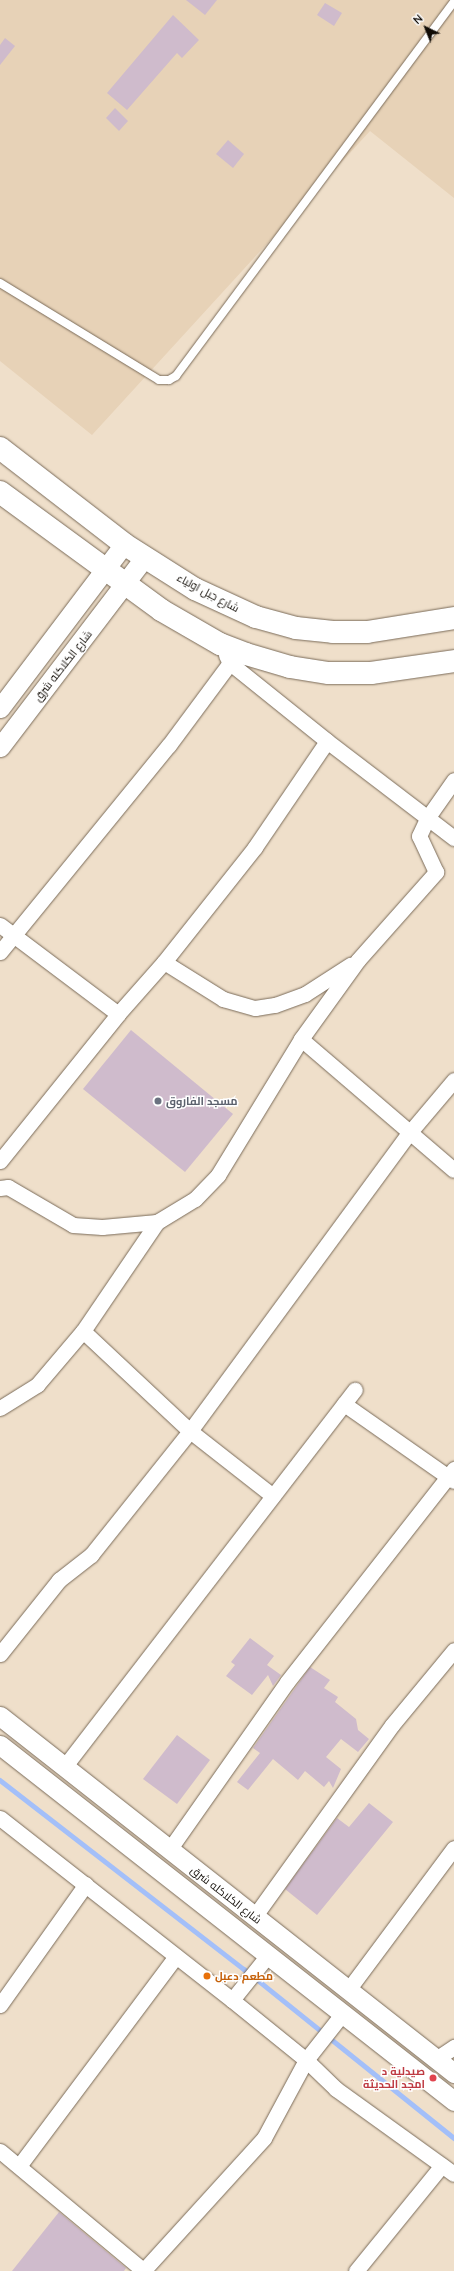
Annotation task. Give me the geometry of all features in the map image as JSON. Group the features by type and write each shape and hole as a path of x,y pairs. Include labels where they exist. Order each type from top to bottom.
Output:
{"highway":[{"name":"شارع جبل اولياء","path":"0,448 144,558 226,605 256,617 296,628 333,632 367,632 454,618"},
{"path":"0,492 124,585 225,654 329,673 371,673 454,661"}],"street":[{"path":"0,708 124,544"},
{"name":"شارع الكلاكله شرق","path":"0,747 144,558"},
{"path":"0,952 169,745 225,654 327,741 454,838"},
{"path":"0,1161 118,1014 164,962 255,847 327,741"},
{"path":"0,1188 8,1187 73,1224 102,1227 157,1222 195,1200 218,1176 301,1039 358,960 436,872 419,836 428,817 454,780"},
{"path":"0,925 118,1014"},
{"path":"164,962 223,999 255,1008 275,1005 304,994 358,960"},
{"path":"301,1039 454,1170"},
{"path":"0,1654 59,1580 91,1555 190,1431 410,1132 454,1080"},
{"path":"0,1408 37,1385 84,1331 157,1222"},
{"path":"84,1331 190,1431 273,1496"},
{"path":"65,1766 355,1390"},
{"path":"169,1850 287,1682 452,1476 344,1404"},
{"path":"254,1917 392,1725 454,1650"},
{"name":"شارع الكلاكله شرق","path":"0,1716 454,2073"},
{"name":"شارع الكلاكله شرق","path":"0,1745 343,2012 454,2101"},
{"path":"0,1818 232,2000 306,2060 336,2090 454,2174"},
{"path":"348,1990 454,1848"},
{"path":"0,2004 86,1884"},
{"path":"232,2000 268,1955"},
{"path":"19,2166 176,1956"},
{"path":"0,2151 143,2271 264,2138 306,2060 343,2012"},
{"path":"436,2059 454,2047"},
{"path":"356,2271 442,2165"}],"lane":[{"path":"0,283 159,380 169,380 176,376 454,2"}],"shaded area":[{"path":"0,0 454,0 454,198 370,131 92,435 0,361"}],"building":[{"path":"186,0 217,0 205,15"},
{"path":"325,3 342,13 334,26 317,15"},
{"path":"173,15 199,40 182,58 177,53 127,110 107,93"},
{"path":"5,38 15,46 0,65 0,45"},
{"path":"115,108 128,121 119,131 106,118"},
{"path":"228,140 244,154 233,168 216,154"},
{"name":"مسجد الفاروق","path":"131,1030 233,1114 185,1172 83,1089"},
{"path":"250,1638 274,1656 267,1665 281,1675 273,1686 268,1675 252,1695 226,1676 235,1665 231,1662"},
{"path":"310,1667 330,1680 324,1688 338,1697 335,1702 356,1719 358,1730 369,1739 358,1752 341,1739 326,1757 341,1769 333,1788 329,1781 324,1787 305,1771 298,1780 273,1759 248,1790 237,1782 260,1753 253,1748"},
{"path":"177,1735 210,1760 177,1804 143,1779"},
{"path":"369,1803 393,1822 317,1915 285,1889 337,1818 349,1827"},
{"path":"59,2212 126,2268 124,2271 12,2271"}],"waterway":[{"path":"0,1780 244,1969 454,2138"}],"place":[{"name":"مسجد الفاروق","path":"158,1101"},
{"name":"مطعم دعبل","path":"207,1976"},
{"name":"صيدلية د امجد الحديثة","path":"433,2078"}]}
